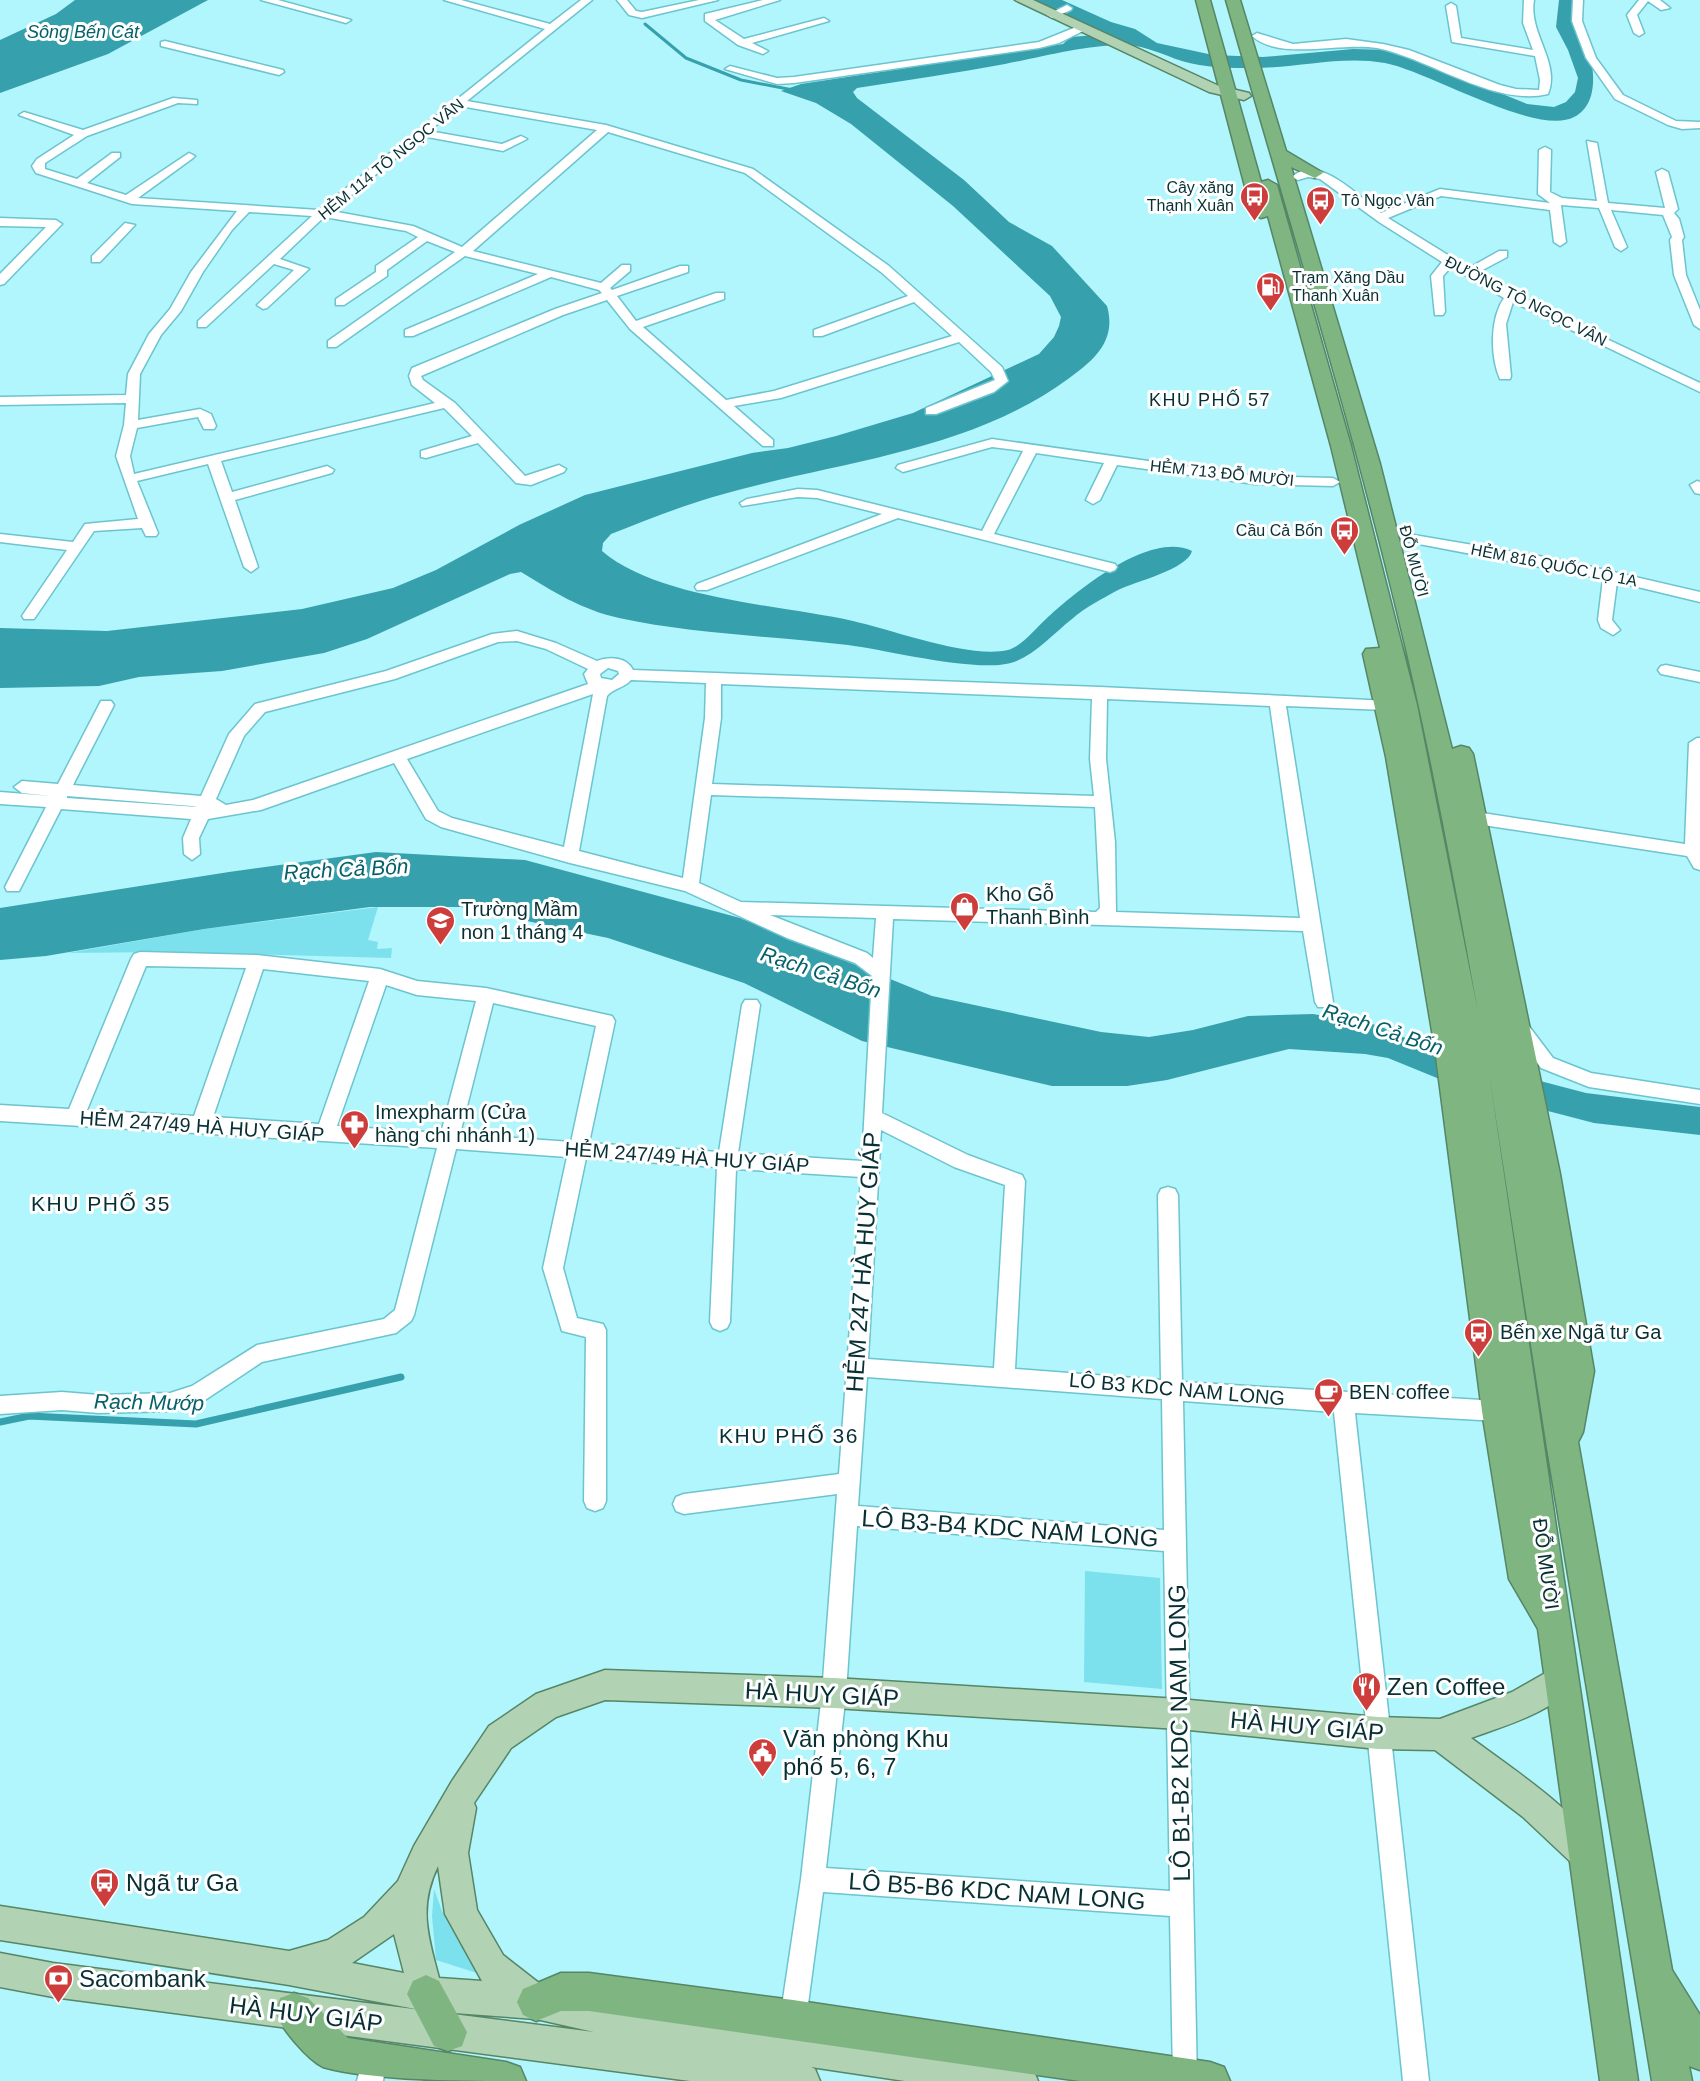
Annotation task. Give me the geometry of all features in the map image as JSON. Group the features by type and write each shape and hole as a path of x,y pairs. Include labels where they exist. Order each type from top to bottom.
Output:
{"highway":[{"path":"1203,0 1224,53 1245,72 1284,174"},
{"path":"1216,0 1224,53"},
{"path":"1233,0 1255,54"},
{"path":"1245,72 1255,54 1257,36 1247,0"},
{"name":"ĐỖ MƯỜI","path":"1245,72 1236,95 1284,174 1370,464 1408,611 1512,1059 1580,1371 1532,1446 1526,1579 1555,1630 1561,1679"},
{"name":"ĐỖ MƯỜI","path":"1245,72 1386,458 1408,538 1476,818 1516,1023 1512,1059"},
{"name":"ĐỖ MƯỜI","path":"1284,174 1333,482 1395,705"},
{"name":"ĐỖ MƯỜI","path":"1284,174 1395,705 1461,1051 1473,1130 1532,1446 1652,1970 1672,2081"},
{"name":"ĐỖ MƯỜI","path":"1473,1130 1498,1411 1532,1446"},
{"path":"1561,1679 1614,2073"},
{"path":"1652,1970 1700,2051"},
{"path":"536,2002 561,1992 589,1992 793,2019 1198,2079"},
{"path":"426,1994 448,2032"},
{"path":"294,2012 334,2052 371,2072 506,2081"}],"main road":[{"path":"1022,0 1125,49 1236,95"},
{"name":"HÀ HUY GIÁP","path":"426,1994 409,1929 410,1893 425,1857 463,1792 500,1737 547,1706 605,1685 834,1693 1179,1714 1378,1733 1440,1735 1521,1704 1561,1679"},
{"path":"1440,1735 1521,1794 1557,1825 1586,1855"},
{"path":"463,1792 452,1853 461,1914 491,1966 536,2002"},
{"path":"289,1968 335,1955 376,1929 410,1893"},
{"name":"HÀ HUY GIÁP","path":"0,1923 289,1968 426,1994 536,2002 616,2036"},
{"name":"HÀ HUY GIÁP","path":"0,1970 53,1980 448,2032 616,2036"},
{"path":"616,2036 804,2081"},
{"path":"616,2036 1021,2081"}],"street":[{"path":"266,0 346,20"},
{"path":"449,0 554,28"},
{"name":"HẺM 114 TÔ NGỌC VÂN","path":"202,324 321,214 587,0"},
{"path":"622,0 633,14 642,15 713,0"},
{"path":"763,51 742,43 710,21 709,16 775,0"},
{"path":"1257,36 1290,48 1344,42 1395,50 1528,95 1544,92 1547,71 1529,27 1526,7 1529,0"},
{"path":"1578,0 1577,21 1591,57 1618,97 1672,123 1682,126 1700,125"},
{"path":"1639,33 1632,15 1644,0"},
{"path":"1653,0 1665,8"},
{"path":"1451,6 1456,40 1540,54"},
{"path":"1054,14 1067,8"},
{"path":"742,43 824,21"},
{"path":"730,69 777,81 794,80 1039,45 1086,31"},
{"path":"165,44 279,72"},
{"path":"193,102 177,100 83,134 41,161 38,166 40,171 127,200 345,215 409,228 464,252 551,273 605,291 634,326 768,443"},
{"path":"461,103 606,128 749,171 885,269 914,298 998,370 1002,381 988,389 931,411"},
{"path":"24,115 83,134"},
{"path":"332,344 464,252 606,128"},
{"path":"423,133 503,148 521,139"},
{"path":"1591,143 1604,204 1621,247"},
{"path":"1545,150 1544,194 1557,204 1560,242"},
{"path":"78,184 116,155"},
{"path":"127,200 167,174 189,156"},
{"path":"1380,217 1440,192 1557,204 1604,204 1667,212 1672,209 1662,172"},
{"path":"1284,174 1322,185 1361,205"},
{"name":"ĐƯỜNG TÔ NGỌC VÂN","path":"1284,174 1339,186 1361,205 1468,273 1511,297 1700,388"},
{"path":"29,616 90,527 97,524 148,528 129,479 123,456 131,425 134,374 155,334 175,311 197,272 228,228 246,209"},
{"path":"1667,212 1673,219 1678,237 1676,240 1680,275 1700,325"},
{"path":"0,222 56,224 0,281"},
{"path":"96,259 129,225"},
{"path":"340,302 383,273 380,269 426,236"},
{"path":"1468,273 1503,254"},
{"path":"263,305 303,269 271,260"},
{"path":"1439,312 1437,276 1449,262"},
{"path":"605,291 626,268"},
{"path":"559,469 525,482 450,406 444,404 417,382 415,376 417,371 605,291 684,269"},
{"path":"409,333 551,273"},
{"path":"634,326 720,296"},
{"path":"1505,376 1499,321 1503,306 1511,297"},
{"path":"818,333 914,298"},
{"path":"724,404 776,395 960,338"},
{"path":"0,401 134,399"},
{"path":"129,479 214,461 444,404"},
{"path":"131,425 200,413 206,417 209,426"},
{"path":"426,454 481,438"},
{"name":"HẺM 713 ĐỖ MƯỜI","path":"903,468 979,444 1003,444 1031,450 1255,480 1333,482"},
{"path":"986,536 1023,460 1031,450"},
{"path":"214,461 251,567"},
{"path":"1093,500 1112,461"},
{"path":"227,498 327,470"},
{"path":"747,502 798,493 817,494 1110,567"},
{"path":"702,586 899,513"},
{"path":"0,538 77,546"},
{"name":"HẺM 816 QUỐC LỘ 1A","path":"1408,538 1611,574 1700,597"},
{"path":"1611,574 1605,620 1606,626 1613,630"},
{"path":"192,854 191,838 237,734 260,708 390,675 497,637 517,636 551,646 597,667"},
{"path":"605,686 594,681 592,674 597,667 606,663 617,664 625,668 627,675"},
{"path":"1666,670 1700,677"},
{"path":"627,675 1395,705"},
{"path":"0,786 61,796 204,808 255,806 622,682 627,675"},
{"path":"690,886 712,718 714,678"},
{"path":"570,857 600,694 605,686"},
{"path":"1100,692 1098,759 1103,802 1109,910 1100,918"},
{"path":"1277,700 1310,925 1324,1002"},
{"path":"13,887 106,705"},
{"path":"1476,818 1696,858 1696,743"},
{"path":"398,756 432,815 447,823 570,857 690,886 734,908 861,958 881,980"},
{"path":"703,789 1103,802"},
{"path":"0,798 61,796"},
{"path":"734,908 1310,925"},
{"name":"HẺM 247 HÀ HUY GIÁP","path":"793,2019 813,1879 834,1693 871,1170 872,1117 885,911"},
{"path":"75,1118 140,959 257,962 380,976 417,988 486,995 606,1021 552,1268 569,1325 596,1330 595,1501"},
{"path":"201,1124 257,962"},
{"path":"325,1134 380,976"},
{"path":"0,1405 62,1401 99,1404 170,1402 198,1393 256,1354 388,1327 404,1314 486,995"},
{"path":"720,1322 727,1161 751,1005"},
{"path":"1516,1023 1547,1063 1571,1075 1588,1080 1700,1096"},
{"name":"HẺM 247/49 HÀ HUY GIÁP","path":"0,1113 201,1124 449,1143 578,1149 871,1170"},
{"path":"872,1117 961,1161 1015,1181 1004,1376"},
{"name":"LÔ B1-B2 KDC NAM LONG","path":"1168,1195 1182,1904 1198,2079"},
{"name":"LÔ B3 KDC NAM LONG","path":"856,1367 1004,1376 1343,1403 1498,1411"},
{"path":"1343,1403 1416,2081"},
{"path":"684,1504 848,1484"},
{"name":"LÔ B3-B4 KDC NAM LONG","path":"846,1515 1175,1541"},
{"name":"LÔ B5-B6 KDC NAM LONG","path":"813,1879 1182,1904"}],"shaded area":[{"path":"378,907 368,940 378,942 377,949 392,948 391,958 165,952 68,953 204,929"},
{"path":"1085,1571 1160,1578 1162,1689 1084,1682"},
{"path":"434,1889 442,1911 483,1975 436,1960 432,1916"}],"water":[{"name":"Sông Bến Cát","path":"75,0 208,0 108,54 0,93 0,40 56,14"},
{"path":"1029,0 1062,0 1111,22 1135,29 1157,43 1213,55 1263,57 1353,49 1394,50 1527,104 1554,107 1566,102 1575,92 1578,78 1568,50 1556,27 1559,0 1578,0 1592,64 1591,95 1585,108 1574,117 1557,121 1509,111 1404,68 1385,63 1352,60 1270,67 1218,67 1190,63 1148,49 1126,45 1081,49 857,88 853,92 857,98 964,180 1009,222 1052,246 1107,306 1109,330 1106,339 1094,357 1068,379 1028,404 986,424 896,453 700,501 611,534 603,543 602,551 626,567 655,580 687,590 853,621 953,647 992,652 1008,650 1018,645 1075,594 1114,567 1135,556 1156,549 1175,547 1192,551 1181,564 1118,590 1088,607 1037,649 1014,662 999,665 957,663 848,645 704,631 619,618 580,605 521,572 510,574 367,639 324,653 222,671 139,677 99,686 0,688 0,628 107,631 302,609 393,588 436,570 519,525 585,495 752,453 788,448 836,436 913,413 1039,354 1054,337 1061,317 1050,296 953,206 851,124 816,103 781,91 801,84 1063,44 1071,37 1108,34"},
{"name":"Rạch Cả Bốn","path":"376,852 525,860 740,918 932,996 1101,1032 1149,1037 1193,1030 1248,1016 1313,1014 1377,1025 1445,1056 1586,1093 1700,1107 1700,1135 1594,1123 1464,1089 1388,1058 1365,1054 1289,1049 1167,1080 1127,1086 1052,1086 862,1041 744,983 608,938 461,907 370,907 204,929 46,956 0,960 0,908 229,872"}],"waterway":[{"path":"645,24 686,58 741,80 793,90"},
{"name":"Rạch Mướp","path":"0,1422 29,1416 196,1424 401,1377"}],"place":[{"name":"Cây xăng Thạnh Xuân","path":"1255,222"},
{"name":"Tô Ngọc Vân","path":"1320,226"},
{"name":"Trạm Xăng Dầu Thanh Xuân","path":"1271,312"},
{"name":"Cầu Cả Bốn","path":"1344,556"},
{"name":"Kho Gỗ Thanh Bình","path":"965,932"},
{"name":"Trường Mầm non 1 tháng 4","path":"440,946"},
{"name":"Imexpharm (Cửa hàng chi nhánh 1)","path":"354,1150"},
{"name":"Bến xe Ngã tư Ga","path":"1479,1358"},
{"name":"BEN coffee","path":"1328,1418"},
{"name":"Zen Coffee","path":"1366,1712"},
{"name":"Văn phòng Khu phố 5, 6, 7","path":"762,1778"},
{"name":"Ngã tư Ga","path":"105,1908"},
{"name":"Sacombank","path":"58,2004"}],"district":[{"name":"KHU PHỐ 57","path":"1210,400"},
{"name":"KHU PHỐ 35","path":"101,1203"},
{"name":"KHU PHỐ 36","path":"789,1435"}]}
